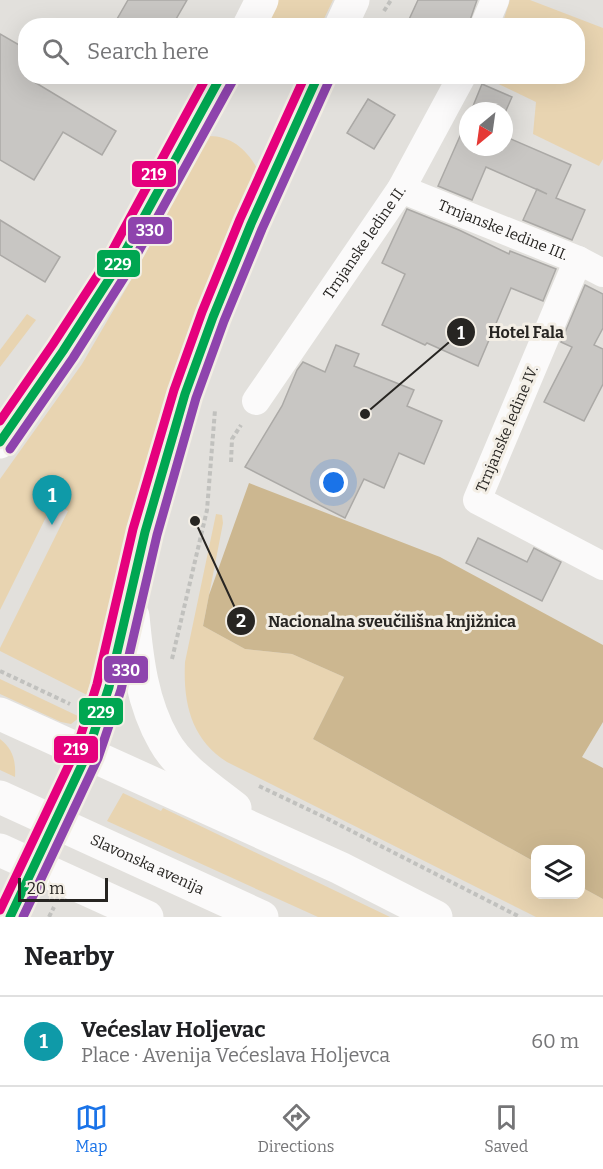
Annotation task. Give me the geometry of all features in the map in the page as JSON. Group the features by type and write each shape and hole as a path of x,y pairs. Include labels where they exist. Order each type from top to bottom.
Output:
{"main road":[{"path":"253,18 262,0"},
{"path":"345,18 353,0"},
{"path":"0,442 115,270 217,84"},
{"path":"10,917 87,754 109,687 166,456 185,394 251,224 314,84"},
{"path":"131,591 139,670 146,698 165,743 183,765 274,839"},
{"path":"0,714 340,868 436,917"},
{"name":"Slavonska avenija","path":"0,797 262,917"},
{"path":"0,850 147,917"}],"street":[{"path":"487,18 495,0"},
{"name":"Trnjanske ledine II.","path":"256,401 401,189 458,84"},
{"name":"Trnjanske ledine III.","path":"401,189 578,260 603,273"},
{"name":"Trnjanske ledine IV.","path":"578,260 477,500 603,566"}],"path":[{"path":"170,670 207,510 216,400"},
{"path":"231,462 232,439 256,401"},
{"path":"0,671 70,704"},
{"path":"252,783 520,917"}],"shaded area":[{"path":"278,0 333,0 324,18 269,18"},
{"path":"510,0 530,0 577,18 504,18"},
{"path":"585,21 603,28 603,159 599,166 533,134 536,102 499,84 585,84"},
{"path":"209,136 224,138 237,145 257,168 198,310 163,404 87,695 0,651 68,511 53,503 0,610 0,479 82,364 131,280 204,141"},
{"path":"27,314 36,320 0,367 0,350"},
{"path":"249,483 440,557 603,645 603,722 582,757 603,768 603,899 585,889 585,845 531,845 531,860 313,739 344,677 292,654 245,649 203,626 209,595"},
{"path":"216,514 222,515 223,523 203,626 245,649 292,654 344,677 313,739 531,860 531,899 585,899 585,889 603,899 603,917 536,917 227,762 215,753 197,731 188,706 185,662"},
{"path":"0,679 80,717 71,724 61,722 0,694"},
{"path":"0,739 13,756 15,777 0,770"},
{"path":"123,793 161,811 163,808 390,917 318,917 107,821"}],"building":[{"path":"128,0 187,0 177,18 118,18"},
{"path":"418,0 477,0 471,18 410,18"},
{"path":"0,34 18,44 18,84 38,84 116,131 102,155 63,132 34,180 0,160"},
{"path":"482,84 512,97 510,102 475,102"},
{"path":"368,99 395,115 374,149 347,133"},
{"path":"459,138 459,156 513,156 513,140 571,165 556,198 585,210 572,240 523,220 537,189 486,167 472,200 438,186"},
{"path":"407,209 509,254 510,251 556,269 543,301 511,288 478,366 382,325 405,274 382,263"},
{"path":"0,220 60,257 45,282 0,255"},
{"path":"585,285 603,294 603,328 594,345 603,349 603,384 584,421 544,402 572,347 561,342"},
{"path":"336,345 359,354 354,366 414,390 407,406 442,421 424,464 399,453 384,488 364,479 345,518 245,467 282,406 297,370 303,362 325,372"},
{"path":"478,538 527,562 534,548 561,562 542,601 466,563"}],"transit line":[{"name":"219","path":"0,421 105,264 203,84"},
{"name":"229","path":"0,442 115,270 217,84"},
{"name":"330","path":"10,449 73,358 125,276 231,84"},
{"name":"219","path":"0,910 76,750 97,684 133,529 174,390 202,312 240,219 301,84"},
{"name":"229","path":"10,917 87,754 109,687 145,532 185,394 251,224 314,84"},
{"name":"330","path":"23,917 98,758 121,690 157,535 196,398 224,321 262,229 328,84"}],"place":[{"name":"Hotel Fala","path":"365,414"},
{"name":"Nacionalna sveučilišna knjižnica","path":"195,521"},
{"name":"Većeslav Holjevac","path":"52,525"}]}
